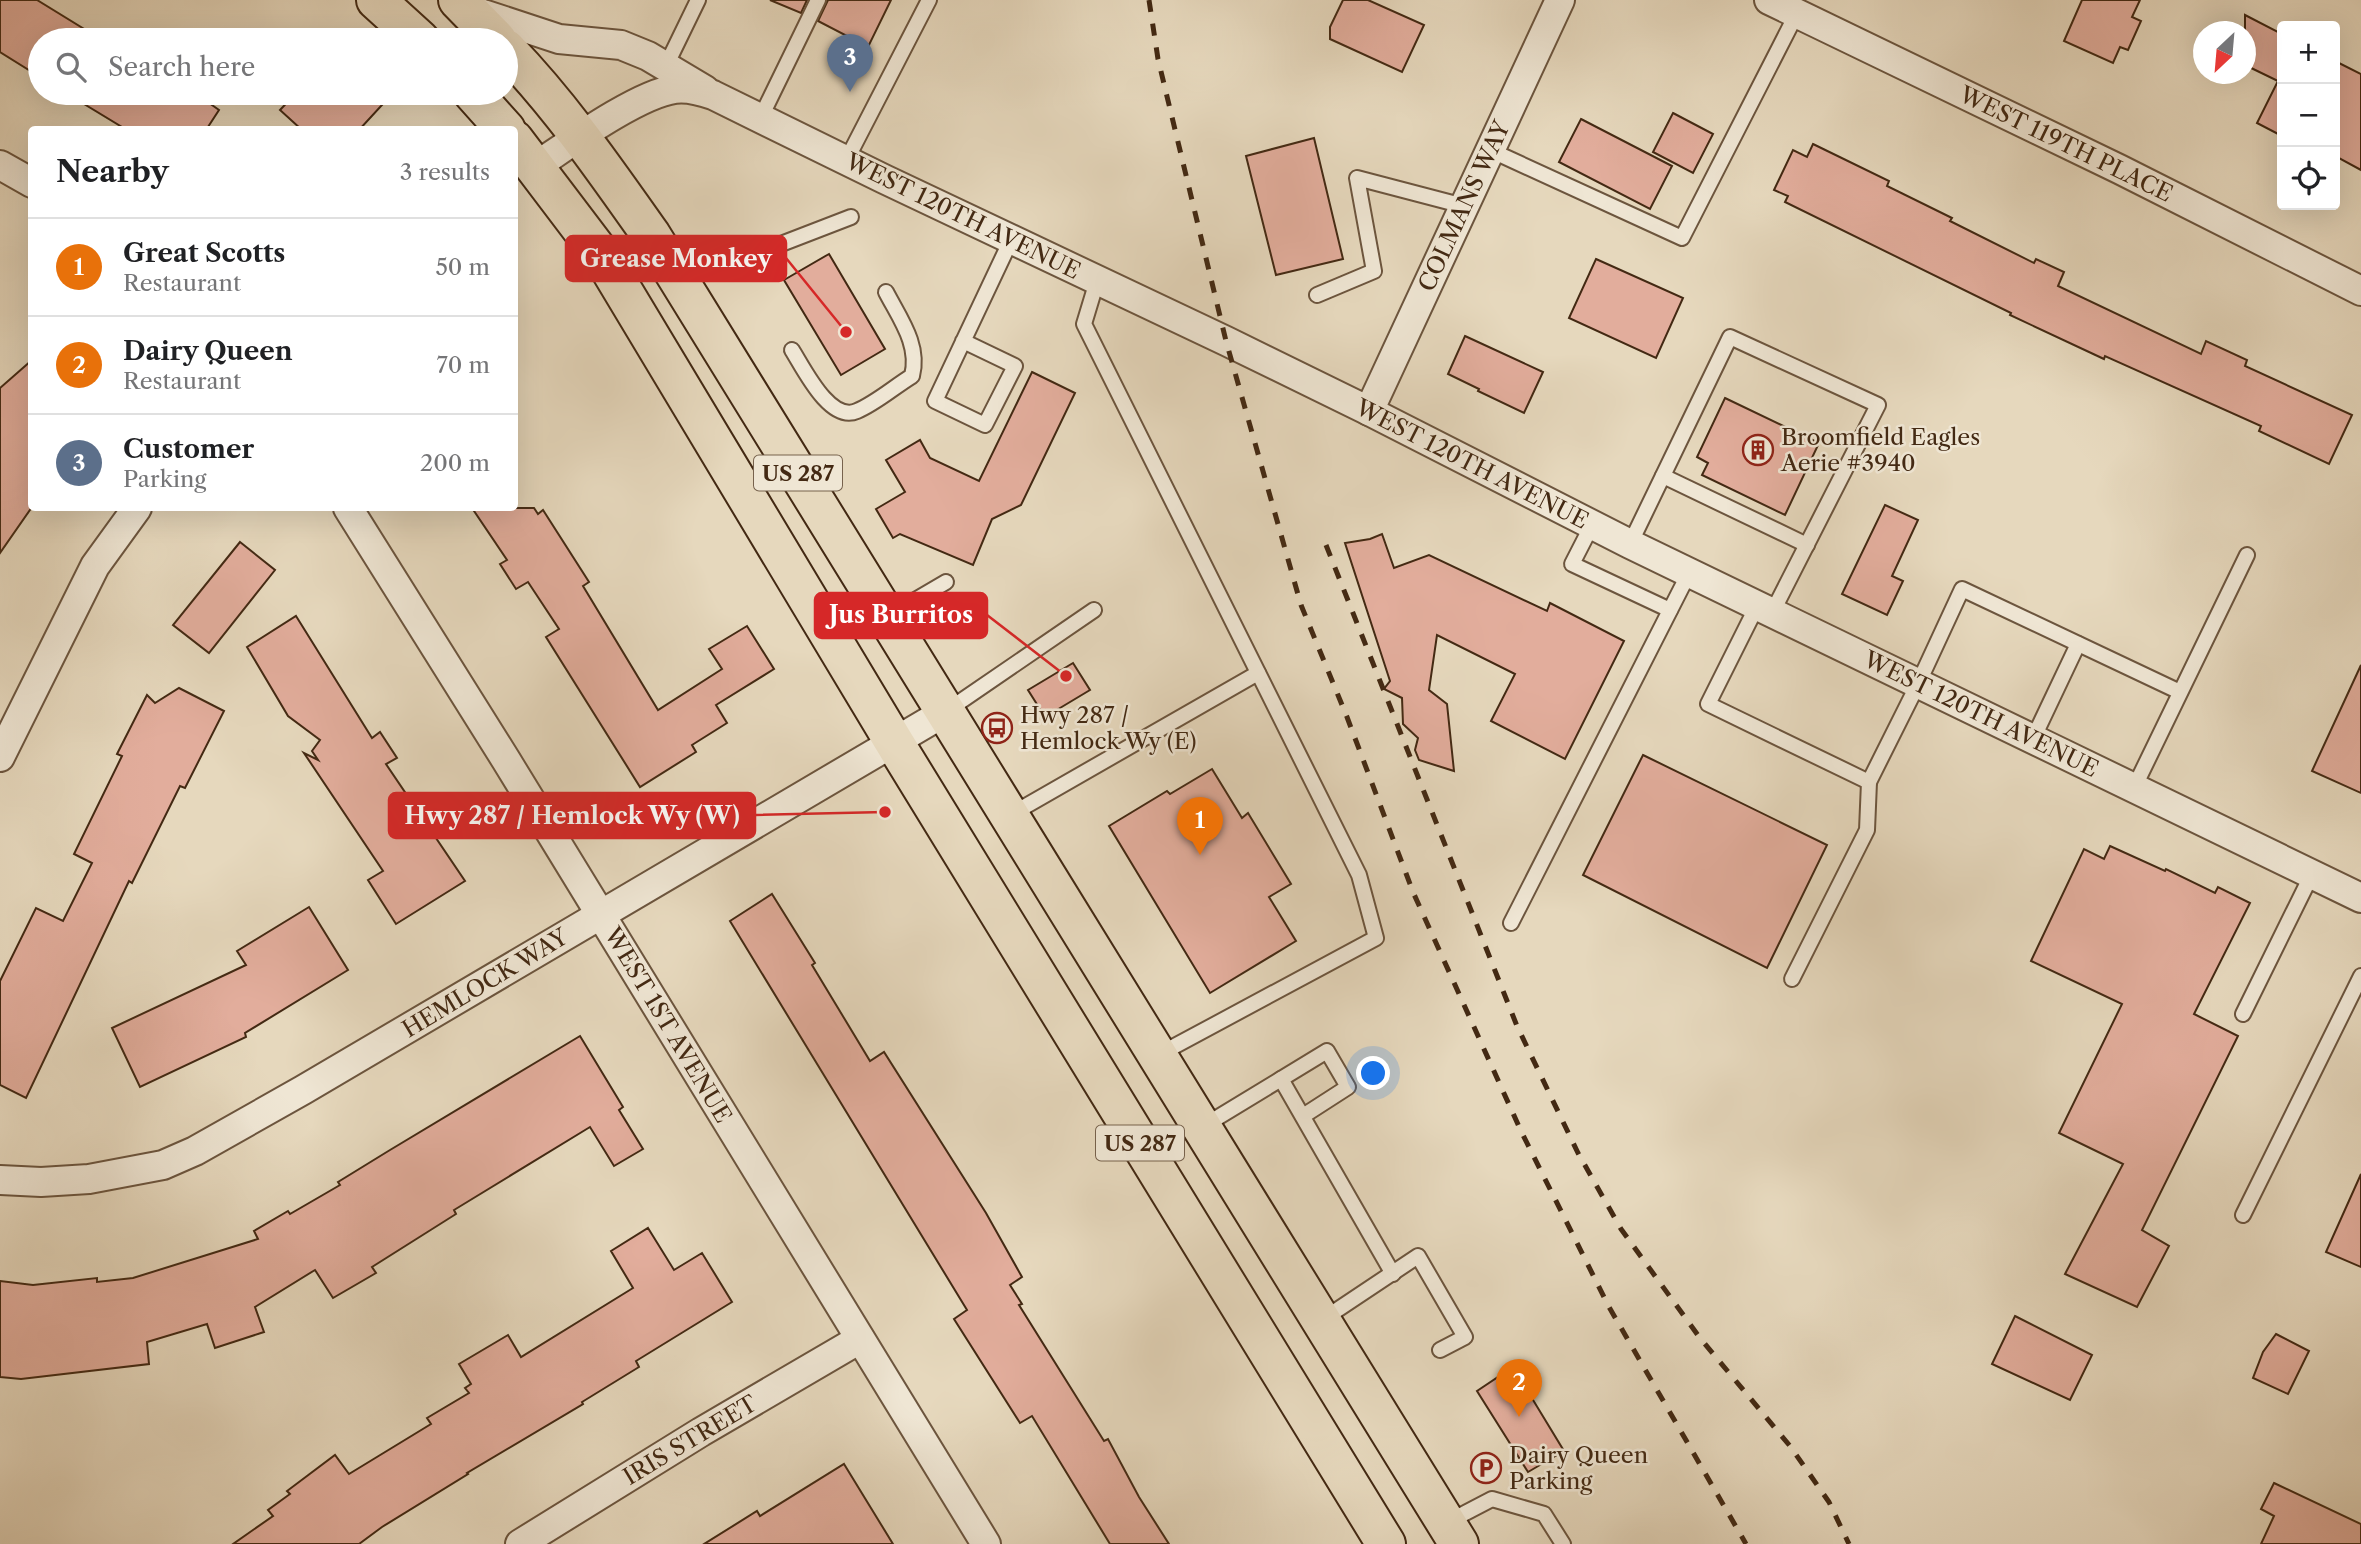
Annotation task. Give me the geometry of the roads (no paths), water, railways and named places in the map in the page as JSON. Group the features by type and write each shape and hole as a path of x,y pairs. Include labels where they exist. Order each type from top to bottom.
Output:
{"main road":[{"path":"376,0 407,28"},
{"path":"462,4 485,28"},
{"name":"US 287","path":"518,62 581,136 651,235 1453,1533"},
{"path":"484,105 502,126"},
{"name":"US 287","path":"525,153 602,256 894,742 1386,1544"}],"street":[{"name":"COLMANS WAY","path":"1369,411 1560,0"},
{"name":"WEST 119TH PLACE","path":"1769,0 2361,291"},
{"path":"462,4 559,39 621,45 648,56 713,95"},
{"name":"WEST 120TH AVENUE","path":"525,153 581,136 651,96 675,89 695,90 713,95 1369,411 1689,573 2361,898"},
{"path":"0,165 28,181"},
{"path":"0,757 95,566 135,511"},
{"name":"WEST 1ST AVENUE","path":"350,511 986,1544"},
{"name":"HEMLOCK WAY","path":"0,1180 41,1182 89,1179 163,1165 195,1151 945,712"},
{"name":"IRIS STREET","path":"520,1544 701,1432 860,1339"}],"lane":[{"path":"651,96 698,0"},
{"path":"760,118 818,0"},
{"path":"846,161 929,0"},
{"path":"1490,149 1682,238 1797,13"},
{"path":"1317,295 1374,271 1357,178 1464,206"},
{"path":"780,244 851,217"},
{"path":"964,341 1015,366 985,425 935,401 1012,240"},
{"path":"1097,281 1084,324 1359,875 1376,938 1156,1055"},
{"path":"792,350 830,407 842,413 855,412 912,376 916,362 913,346 886,292"},
{"path":"1630,544 1730,337 1878,405 1807,545 1708,704 1869,782"},
{"path":"1663,476 1807,545"},
{"path":"1592,525 1572,564 1670,610"},
{"path":"2134,788 2247,555"},
{"path":"1511,923 1689,573"},
{"path":"887,617 946,582"},
{"path":"1792,979 1867,830 1869,782 1962,589 2180,692"},
{"path":"945,712 1094,610"},
{"path":"2033,739 2078,644"},
{"path":"1010,815 1258,673"},
{"path":"2244,1014 2312,874"},
{"path":"2243,1215 2361,976"},
{"path":"1202,1127 1326,1051 1348,1087 1303,1116"},
{"path":"1281,1079 1393,1274"},
{"path":"1321,1321 1419,1256 1465,1337 1440,1350"},
{"path":"1453,1533 1492,1499 1544,1514 1563,1544"}],"railway":[{"path":"1149,0 1158,59 1226,341 1301,605 1347,717 1413,892 1521,1131 1609,1307 1746,1544"},
{"path":"1326,545 1517,1026 1578,1153 1621,1229 1700,1338 1790,1446 1829,1502 1849,1544"}],"place":[{"name":"Customer","path":"850,92"},
{"name":"Grease Monkey","path":"846,332"},
{"name":"Broomfield Eagles Aerie #3940","path":"1758,450"},
{"name":"Jus Burritos","path":"1066,676"},
{"name":"Hwy 287 / Hemlock Wy (E)","path":"997,728"},
{"name":"Hwy 287 / Hemlock Wy (W)","path":"885,812"},
{"name":"Great Scotts","path":"1200,855"},
{"name":"Dairy Queen","path":"1519,1417"},
{"name":"Dairy Queen Parking","path":"1486,1468"}]}
